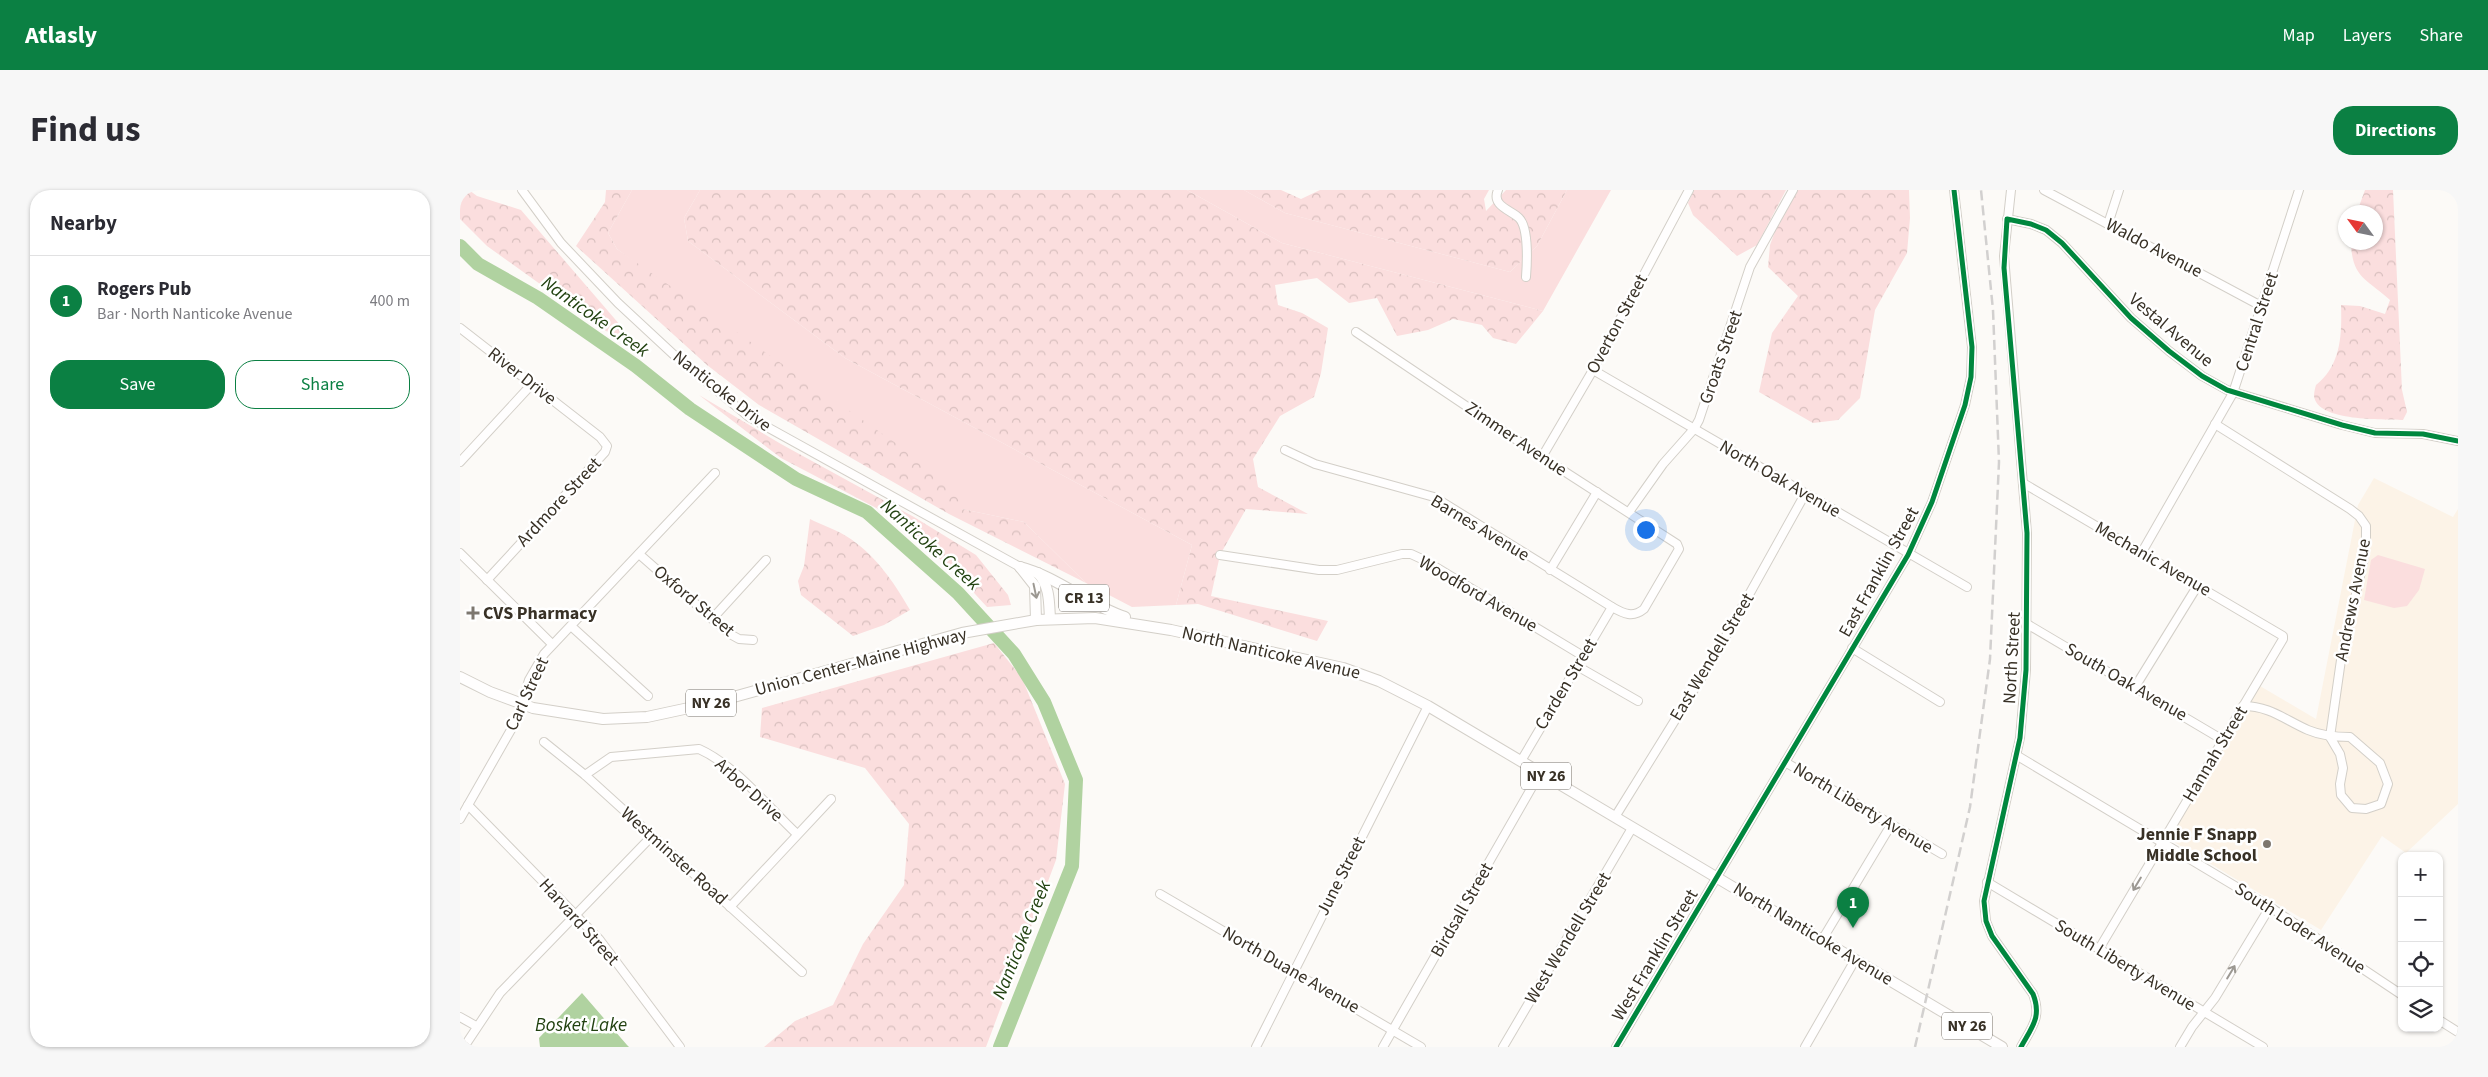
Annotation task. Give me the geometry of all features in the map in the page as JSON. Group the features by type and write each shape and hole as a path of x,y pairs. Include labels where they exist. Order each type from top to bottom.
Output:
{"main road":[{"name":"CR 13","path":"1020,567 1036,571 1097,606 1150,626"},
{"name":"CR 13","path":"1020,567 1035,586 1036,620"},
{"name":"CR 13","path":"1036,571 1046,583 1050,619"},
{"name":"Union Center-Maine Highway","path":"460,677 522,705 603,719 647,717 712,703 962,633 1021,621 1095,618 1150,626"},
{"name":"North Nanticoke Avenue","path":"1150,626 1343,668 1379,681 1428,706 2002,1047"}],"street":[{"name":"Nanticoke Drive","path":"522,190 561,243 584,269 667,349 749,417 1020,567"},
{"path":"1498,190 1498,202 1520,219 1524,226 1526,277"},
{"name":"Overton Street","path":"1542,457 1593,370 1688,190"},
{"name":"Groats Street","path":"1629,512 1663,464 1694,429 1699,420 1750,267 1793,190"},
{"name":"East Franklin Street","path":"1717,877 1908,555 1934,495 1971,377 1972,348 1954,190"},
{"name":"North Street","path":"2010,190 2004,268 2027,533 2027,624 2024,702 2016,755 1984,901 1986,921 1992,936 2033,994 2037,1005 2034,1025 2021,1047"},
{"name":"Waldo Avenue","path":"2044,190 2263,307"},
{"path":"2108,224 2119,190"},
{"name":"Central Street","path":"2142,552 2233,393 2263,307 2299,190"},
{"name":"Vestal Avenue","path":"2007,219 2031,224 2046,230 2062,243 2131,318 2169,351 2202,376 2233,393 2342,426 2375,432 2423,434 2458,441"},
{"name":"River Drive","path":"460,328 584,424"},
{"name":"Zimmer Avenue","path":"1356,332 1542,457 1678,544 1679,549 1644,609 1638,614"},
{"name":"North Oak Avenue","path":"1593,370 1908,555 1967,587"},
{"path":"460,462 532,384"},
{"name":"Ardmore Street","path":"487,580 605,452 606,442 584,424"},
{"name":"Andrews Avenue","path":"2215,424 2350,509 2359,516 2366,526 2363,562 2342,660 2330,737"},
{"name":"Barnes Avenue","path":"1285,450 1315,464 1434,497 1612,608 1623,613 1638,614"},
{"name":"Carl Street","path":"460,819 516,720 532,672 552,644 715,473"},
{"name":"Mechanic Avenue","path":"2023,482 2283,636"},
{"path":"1550,570 1597,492"},
{"name":"East Wendell Street","path":"1615,817 1716,654 1805,494"},
{"path":"460,554 552,644"},
{"name":"Oxford Street","path":"639,554 712,619 739,639 753,640"},
{"name":"Woodford Avenue","path":"1220,555 1319,570 1337,570 1402,554 1411,554 1583,656"},
{"path":"712,619 766,560"},
{"path":"2135,687 2198,585"},
{"name":"Carden Street","path":"1521,761 1612,608"},
{"name":"South Oak Avenue","path":"2027,624 2224,740"},
{"path":"570,626 648,696"},
{"name":"Hannah Street","path":"2098,949 2224,740 2283,636"},
{"path":"1852,648 1940,702"},
{"path":"1577,666 1638,701"},
{"name":"June Street","path":"1256,1047 1428,706"},
{"path":"2243,706 2260,706 2309,730 2330,737 2350,736 2380,763 2388,784 2381,804 2366,809 2352,808 2341,795 2340,784 2343,768 2340,754 2330,737"},
{"name":"Westminster Road","path":"544,742 584,775 802,972"},
{"name":"Arbor Drive","path":"584,775 611,757 699,749 708,753 733,773 797,834"},
{"name":"South Loder Avenue","path":"2016,755 2270,907 2398,992"},
{"name":"North Liberty Avenue","path":"1785,762 1942,854"},
{"name":"Birdsall Street","path":"1383,1047 1540,772"},
{"path":"730,907 831,799"},
{"name":"Harvard Street","path":"468,805 578,914 680,1047"},
{"path":"1822,940 1891,825"},
{"name":"West Wendell Street","path":"1504,1047 1632,828"},
{"path":"464,1047 476,1026 500,993 652,836"},
{"name":"West Franklin Street","path":"1616,1047 1717,877"},
{"name":"South Liberty Avenue","path":"1987,882 2263,1047"},
{"name":"North Duane Avenue","path":"1160,894 1421,1047"},
{"path":"2180,1047 2192,1027 2204,1013 2270,907"},
{"path":"1805,1047 1855,960"},
{"path":"460,1017 476,1026"},
{"path":"2443,1023 2458,1032"}],"shaded area":[{"path":"2374,478 2453,517 2458,509 2458,804 2407,852 2382,836 2321,930 2169,839 2260,686 2316,719 2358,505"}],"green space":[{"path":"460,190 469,190 477,196 521,210 639,347 604,330 487,246 460,219"},
{"path":"606,190 632,190 608,233 617,249 956,485 962,509 1024,522 1086,583 949,514 759,405 707,365 576,246 605,202"},
{"path":"632,190 700,190 684,218 688,241 845,358 1192,545 1176,605 1132,607 1086,583 1024,522 962,509 617,249 608,233"},
{"path":"700,190 1187,190 1282,243 1543,311 1516,344 1493,338 1482,325 1453,319 1428,330 1397,336 1377,298 1349,303 1317,278 1275,285 1278,305 1302,313 1328,328 1321,373 1314,397 1280,416 1253,459 1258,487 1308,514 1246,509 1220,555 1211,596 1328,621 1317,641 1198,604 1176,605 1192,545 845,358 688,241 684,218"},
{"path":"1187,190 1244,190 1285,213 1510,272 1537,246 1567,190 1611,190 1543,311 1282,243"},
{"path":"1244,190 1281,190 1301,199 1320,190 1489,190 1484,199 1486,211 1506,190 1567,190 1537,246 1510,272 1285,213"},
{"path":"1694,190 1786,190 1757,245 1737,256 1693,215 1688,203"},
{"path":"1790,190 1909,190 1910,218 1907,253 1875,310 1860,398 1838,420 1813,423 1759,392 1772,333 1798,296 1768,267 1770,245"},
{"path":"2365,190 2393,190 2402,390 2407,412 2403,420 2367,419 2338,415 2326,411 2318,404 2314,396 2316,385 2331,368 2338,349 2341,305 2360,306 2385,314 2390,300 2362,277 2354,264 2352,250 2383,250 2383,205 2360,205"},
{"path":"699,395 781,444 914,517 976,555 1008,595 1011,605 987,607 953,570 884,512 781,458"},
{"path":"810,519 842,534 866,551 890,579 910,610 884,625 853,636 801,595 798,581 804,566"},
{"path":"2378,555 2425,569 2419,590 2407,606 2394,608 2364,600 2371,560"},
{"path":"994,643 1022,678 1065,784 1056,860 986,1047 764,1047 795,1021 833,1005 863,944 904,885 909,824 865,768 760,737 762,708"}],"water":[{"name":"Bosket Lake","path":"582,993 629,1047 540,1047 539,1038"}],"waterway":[{"name":"Nanticoke Creek","path":"460,246 478,264 538,298 636,366 690,409 796,479 867,512 958,593 1014,654 1044,702 1076,780 1072,866 1000,1047"}],"railway":[{"path":"1915,1047 1970,807 1990,659 1999,462 1993,310 1981,190"}],"cycle path":[{"path":"1616,1047 1908,555 1932,502 1965,405 1971,377 1972,347 1954,190"},
{"path":"2021,1047 2032,1028 2036,1016 2036,1002 2033,994 1992,936 1986,921 1984,901 2020,738 2026,670 2027,533 2004,268 2007,219 2031,224 2046,230 2062,243 2131,318 2169,351 2202,376 2227,390 2342,425 2375,433 2423,434 2458,441"}],"place":[{"name":"CVS Pharmacy","path":"473,613"},
{"name":"Jennie F Snapp Middle School","path":"2267,844"},
{"name":"Rogers Pub","path":"1853,928"}]}
